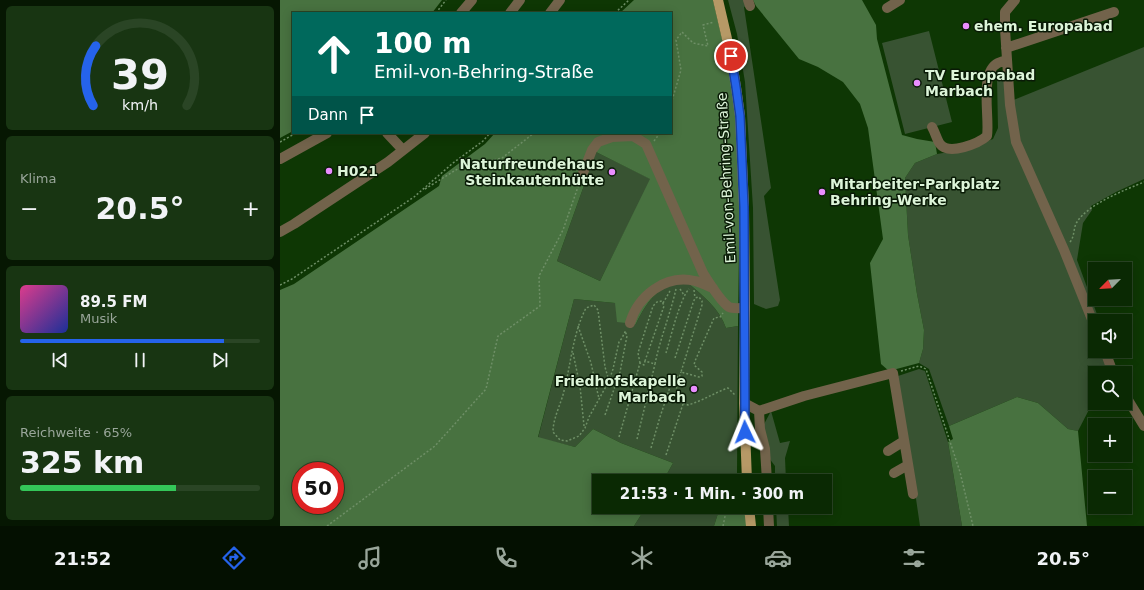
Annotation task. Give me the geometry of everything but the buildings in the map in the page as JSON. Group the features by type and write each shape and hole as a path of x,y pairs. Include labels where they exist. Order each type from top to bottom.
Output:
{"main road":[{"name":"Emil-von-Behring-Straße","path":"718,0 736,87 740,116 744,207 744,403 747,474"},
{"path":"750,514 751,526"}],"street":[{"path":"462,12 472,0"},
{"path":"511,12 520,0"},
{"path":"551,12 560,0"},
{"path":"887,8 900,0"},
{"path":"1015,0 1005,12 1010,105 1016,142 1064,250 1090,314"},
{"path":"1006,48 1114,12"},
{"path":"932,127 940,144 944,148 962,148 982,141 987,136 988,128 986,86 989,72 997,63 1007,61"},
{"path":"280,159 325,134"},
{"path":"388,134 403,150"},
{"path":"280,232 388,162 424,134"},
{"path":"583,173 592,150 598,142 612,137 633,136 646,144 703,273 728,306 745,308"},
{"path":"628,327 644,298 656,287 668,282 683,280 695,281 713,288"},
{"path":"759,412 804,396 894,373 913,494"},
{"path":"744,403 759,412"},
{"path":"1132,406 1144,426"},
{"path":"759,412 760,429 765,449 767,474"},
{"path":"888,452 904,440"},
{"path":"894,473 908,465"},
{"path":"768,514 769,526"}],"path":[{"path":"437,12 446,0"},
{"path":"616,12 629,0"},
{"path":"672,101 681,70 676,40 682,32 693,43 708,46 703,25 723,20"},
{"path":"280,142 294,134"},
{"path":"422,191 453,163 483,141 489,134"},
{"path":"280,285 292,279 422,191 459,168 502,158 533,134"},
{"path":"328,526 435,446 486,389 498,336 540,306 539,276 564,230 583,173"},
{"path":"1064,250 1073,238 1076,223 1082,215 1116,194 1144,182"},
{"path":"640,364 644,365 664,306 663,304 670,290 674,288 676,290 676,288 679,287 685,295"},
{"path":"666,353 685,295 688,290 692,288 695,298 674,358"},
{"path":"636,439 676,290"},
{"path":"666,455 684,403 683,399 677,392 678,380 702,305 699,297 695,298"},
{"path":"619,437 640,364 638,353 653,306 657,302 662,302 663,304"},
{"path":"609,381 605,367 603,344 599,328 598,310 594,305 586,308 578,326 564,392 553,425 553,432 560,440 567,442 579,436 584,428 609,381 619,342 628,327"},
{"path":"681,372 699,377 702,376 702,372 694,365 695,361 714,318 720,317 728,306"},
{"path":"578,326 591,363 599,399"},
{"path":"605,415 620,372 628,327"},
{"path":"572,352 580,386 584,428"},
{"path":"645,361 655,364"},
{"path":"894,373 919,366 926,369 960,472 973,526"},
{"path":"651,448 674,375 677,376 678,380"},
{"path":"684,403 688,405 694,403 728,388 744,403"},
{"path":"723,526 726,514"}],"green space":[{"path":"280,0 442,0 433,12 292,12 292,132 280,138"},
{"path":"634,0 713,0 733,86 740,172 738,326 726,328 715,308 705,297 687,282 674,283 656,294 643,311 636,324 617,322 615,303 574,299 538,437 575,447 593,429 621,443 673,463 667,474 592,474 592,514 642,514 634,526 280,526 280,290 294,284 439,186 442,176 485,144 494,134 672,134 672,12 621,12","holes":["596,152 650,179 600,281 557,261"]},
{"path":"728,0 745,0 747,6 744,7 771,188 764,196 780,300 778,306 766,309 754,304 753,208 745,82 737,34"},
{"path":"753,0 862,0 876,25 877,39 902,135 935,142 937,154 915,163 905,178 908,235 924,330 923,349 919,363 889,371 881,364 870,263 883,239 868,128 860,104 843,82 818,67 799,59 756,6"},
{"name":"TV Europabad Marbach","path":"929,31 952,122 905,134 882,43"},
{"path":"1144,47 1144,179 1091,206 1092,210 1083,223 1077,260 1088,290 1088,306 1094,306 1097,314 1091,314 1062,252 1088,317 1088,358 1104,358 1106,366 1088,366 1089,410 1078,431 1068,429 1038,403 1017,397 949,426 929,369 919,363 923,349 924,330 908,235 905,178 915,163 937,154 967,149 993,139 998,128 997,78 1004,74 1006,103"},
{"path":"596,152 651,179 600,281 557,261"},
{"path":"679,282 687,282 705,297 715,308 726,328 738,326 736,474 667,474 673,463 621,443 593,429 575,447 538,438 574,299 615,303 636,324 651,299 656,294 667,286"},
{"path":"919,369 925,371 948,442 962,526 920,526 898,376"},
{"path":"1017,397 1038,403 1068,429 1078,431 1087,526 962,526 948,442 953,439 949,426"},
{"path":"771,411 780,443 790,441 785,458 786,474 775,474 775,466 769,458 762,428"},
{"path":"642,514 718,514 714,526 634,526"},
{"path":"718,514 746,514 748,526 714,526"},
{"path":"776,514 788,514 789,526 777,526"}],"place":[{"name":"ehem. Europabad","path":"966,26"},
{"name":"TV Europabad Marbach","path":"917,83"},
{"name":"H021","path":"329,171"},
{"name":"Naturfreundehaus Steinkautenhütte","path":"612,172"},
{"name":"Mitarbeiter-Parkplatz Behring-Werke","path":"822,192"},
{"name":"Friedhofskapelle Marbach","path":"694,389"}],"route":[{"path":"731,56 740,116 744,207 745,432"}]}
